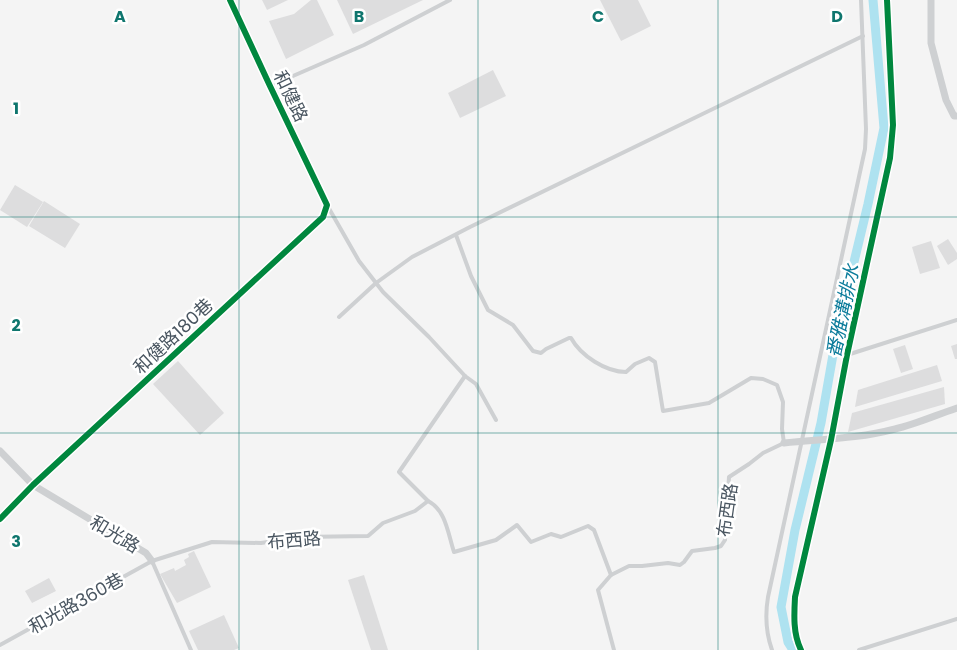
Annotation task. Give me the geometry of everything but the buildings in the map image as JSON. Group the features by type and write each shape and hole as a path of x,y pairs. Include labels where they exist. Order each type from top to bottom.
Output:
{"street":[{"name":"和健路","path":"230,0 327,205"},
{"path":"801,650 797,641 794,616 795,597 892,142 888,0"},
{"path":"931,0 931,43 946,100 954,116 957,116"},
{"name":"和健路180巷","path":"0,519 33,485 323,217 327,205"},
{"path":"784,443 828,440 895,429 957,408"},
{"name":"和光路","path":"0,451 33,485 146,553 152,561"}],"lane":[{"path":"270,86 364,45 450,0"},
{"path":"772,650 767,636 766,609 865,149 866,129 861,0"},
{"path":"339,316 376,283 412,257 863,36"},
{"name":"和健路","path":"327,205 359,261 383,292 464,376 476,384 496,420"},
{"path":"456,235 471,276 488,310 513,325 533,351 541,354 546,349 571,338 575,345 586,355 611,370 619,372 626,372 635,364 649,358 655,362 663,411 709,403 751,378 763,380 776,385 783,402 782,429 784,443"},
{"path":"847,354 957,320"},
{"path":"464,376 399,472 442,513 454,552 496,540 517,525 531,542 551,534 561,536 588,526 594,530 611,575 598,590 614,650"},
{"name":"布西路","path":"611,575 634,565 680,564 684,562 692,551 722,546 725,540 729,477 764,453 784,443"},
{"name":"布西路","path":"152,561 212,542 261,543 300,537 368,536 383,523 415,511 428,501"},
{"name":"和光路360巷","path":"0,644 152,561"},
{"name":"和光路","path":"152,561 191,650"},
{"path":"859,650 957,619"}],"waterway":[{"name":"番雅溝排水","path":"793,650 788,642 781,607 795,530 821,423 837,332 884,128 873,0"}],"cycle path":[{"path":"0,519 33,485 323,217 327,205 230,0"},
{"path":"801,650 795,631 795,597 831,440 847,355 890,158 893,125 887,0"}]}
